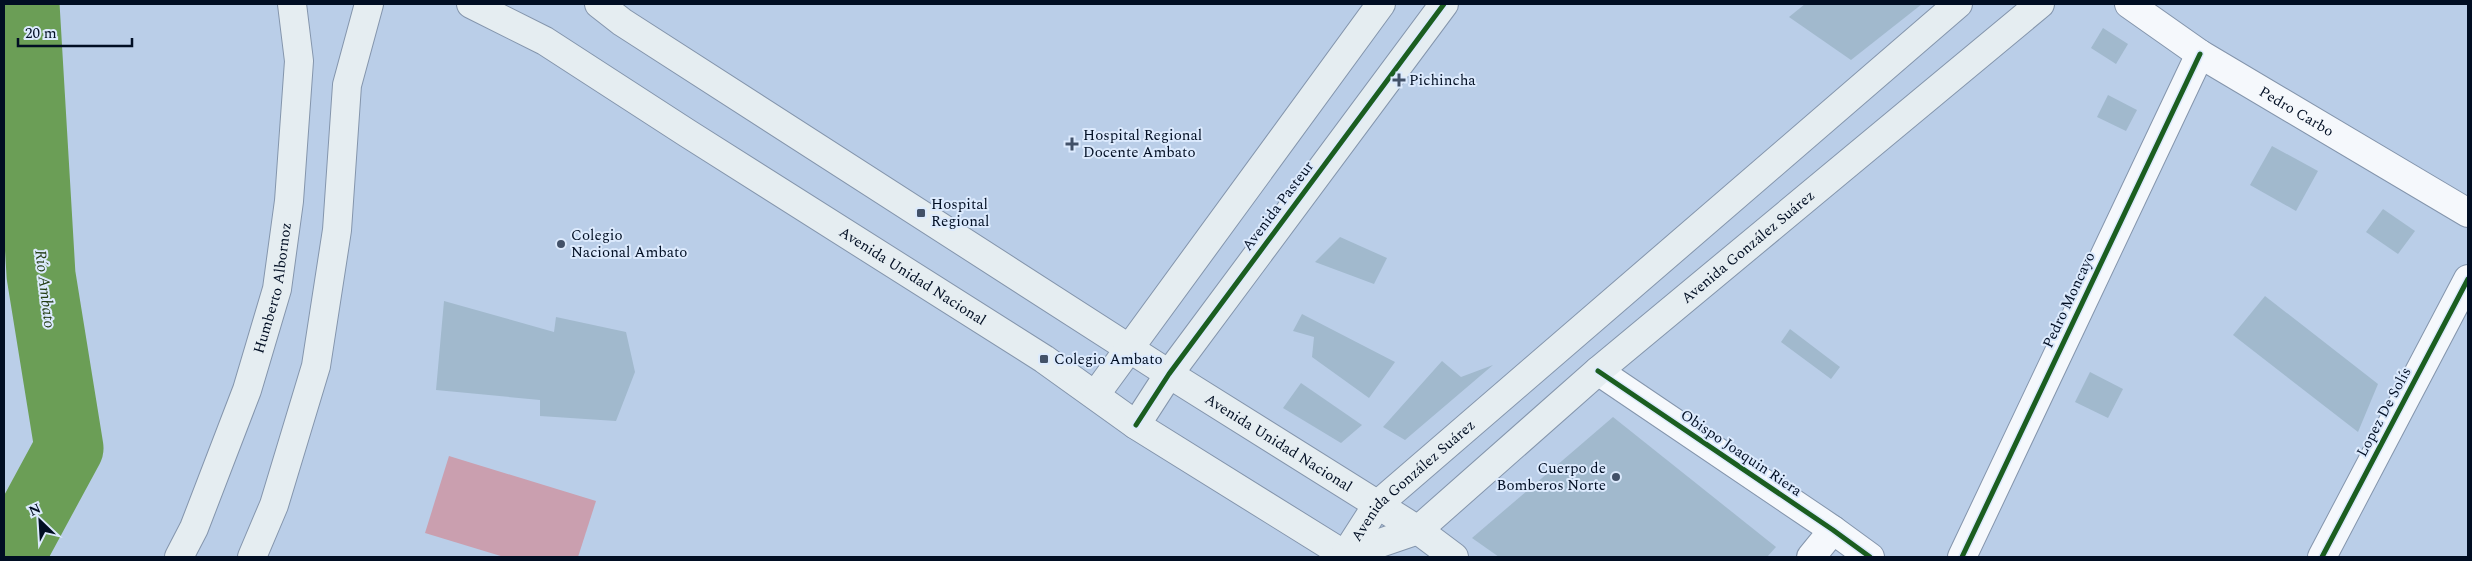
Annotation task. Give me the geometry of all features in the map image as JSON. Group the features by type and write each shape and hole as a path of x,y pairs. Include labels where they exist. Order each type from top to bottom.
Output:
{"main road":[{"name":"Humberto Albornoz","path":"178,557 194,528 247,390 277,289 289,201 300,61 292,4"},
{"path":"252,557 274,506 316,366 337,230 347,85 369,4"},
{"name":"Avenida Unidad Nacional","path":"472,4 545,41 1096,394 1136,425 1346,556"},
{"name":"Avenida Unidad Nacional","path":"599,4 622,22 1169,374 1418,530 1454,557"},
{"path":"1096,394 1381,4"},
{"name":"Avenida Pasteur","path":"1136,425 1169,374 1444,4"},
{"name":"Avenida González Suárez","path":"1346,556 1376,505 1958,4"},
{"name":"Avenida González Suárez","path":"1346,556 1418,530 1598,371 2040,4"}],"street":[{"name":"Pedro Carbo","path":"2129,4 2200,54 2468,213"},
{"name":"Pedro Moncayo","path":"1962,557 2200,54"},
{"name":"Lopez De Solís","path":"2322,557 2468,279"},
{"name":"Obispo Joaquin Riera","path":"1598,371 1870,557"},
{"path":"1811,557 1833,530"}],"shaded area":[{"path":"449,456 596,501 578,557 504,557 425,533"}],"building":[{"path":"1805,4 1922,4 1851,60 1789,17"},
{"path":"2103,28 2128,44 2116,64 2091,48"},
{"path":"2108,95 2137,110 2126,131 2097,117"},
{"path":"2272,146 2318,171 2296,211 2250,185"},
{"path":"2383,209 2415,231 2398,254 2366,232"},
{"path":"1340,237 1387,258 1374,284 1315,262"},
{"path":"2265,296 2378,384 2358,432 2233,335"},
{"path":"444,301 554,332 556,317 626,332 635,372 616,421 540,416 540,400 436,390"},
{"path":"1302,314 1395,362 1369,398 1312,357 1314,337 1293,331"},
{"path":"1790,329 1840,367 1831,379 1781,342"},
{"path":"1442,361 1461,377 1493,365 1405,440 1383,427"},
{"path":"2090,372 2123,389 2108,418 2075,402"},
{"path":"1301,383 1362,425 1341,443 1283,408"},
{"name":"Cuerpo de Bomberos Norte","path":"1613,417 1776,547 1767,557 1499,557 1472,538"}],"waterway":[{"name":"Río Ambato","path":"4,553 17,544 69,448 41,275 25,4"}],"cycle path":[{"path":"1136,425 1169,374 1444,4"},
{"path":"1962,557 2200,54"},
{"path":"2322,557 2468,279"},
{"path":"1598,371 1870,557"}],"place":[{"name":"Pichincha","path":"1399,80"},
{"name":"Hospital Regional Docente Ambato","path":"1072,144"},
{"name":"Hospital Regional","path":"921,213"},
{"name":"Colegio Nacional Ambato","path":"561,244"},
{"name":"Colegio Ambato","path":"1044,359"},
{"name":"Cuerpo de Bomberos Norte","path":"1616,477"}]}
